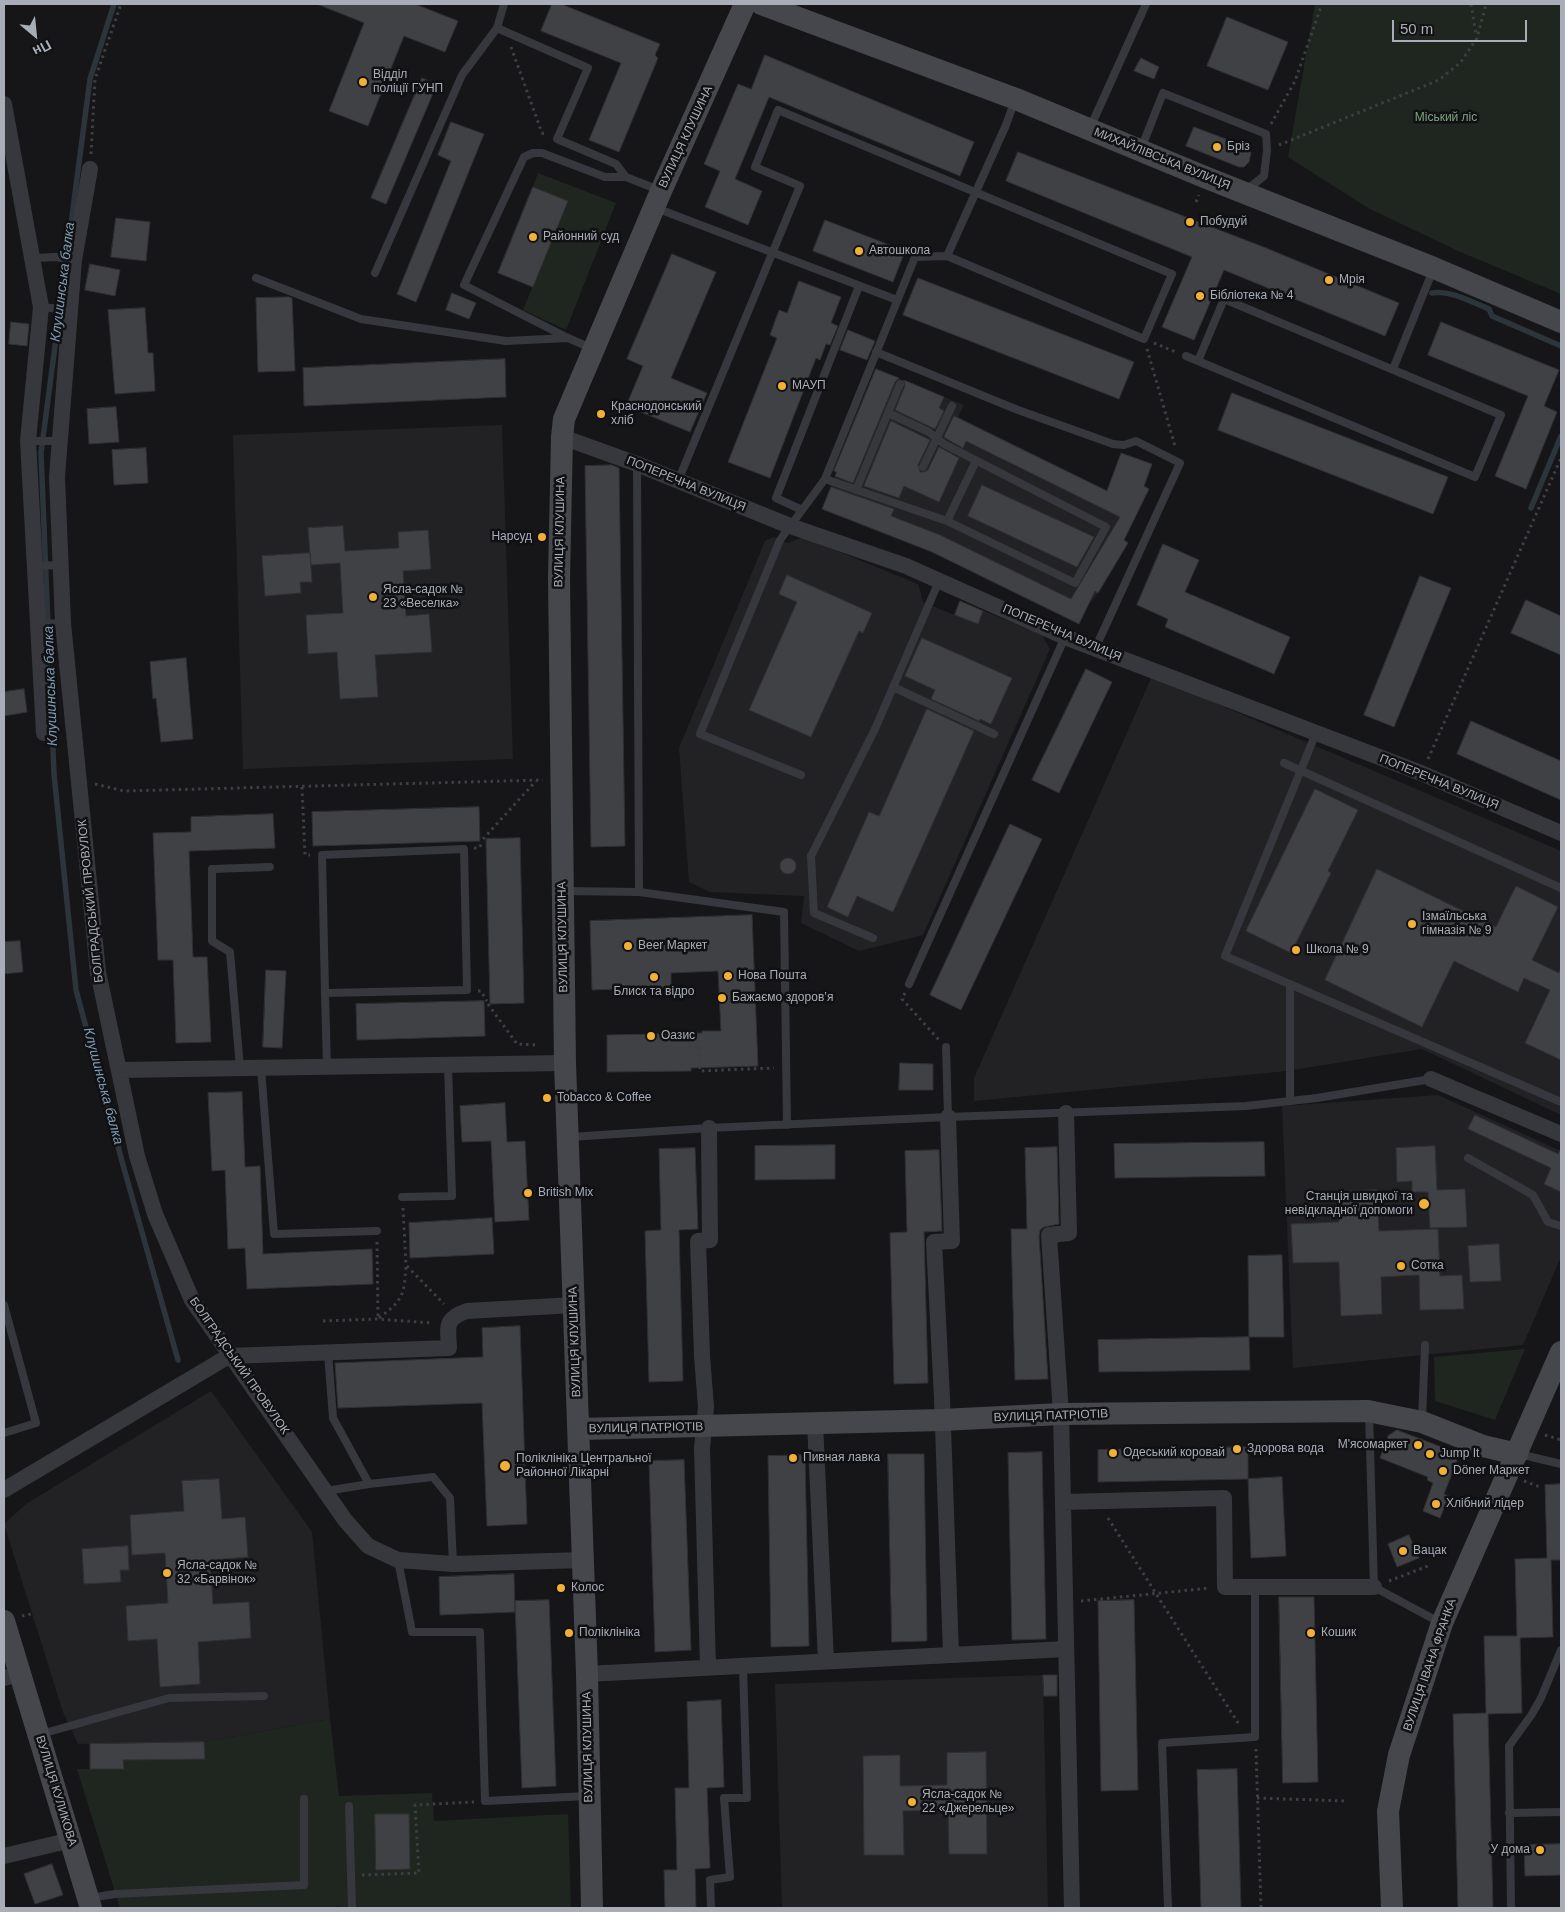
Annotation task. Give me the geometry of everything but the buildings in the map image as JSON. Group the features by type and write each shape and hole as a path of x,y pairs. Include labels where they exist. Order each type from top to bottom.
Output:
{"street":[{"name":"ВУЛИЦЯ КЛУШИНА","path":"592,1908 579,1430 564,1055 559,578 562,437 564,419 658,199 734,33 745,4"},
{"name":"МИХАЙЛІВСЬКА ВУЛИЦЯ","path":"761,4 1016,98 1089,130 1434,268 1561,322"},
{"name":"БОЛГРАДСЬКИЙ ПРОВУЛОК","path":"4,104 34,258 46,307 32,440 47,565 59,623 98,972 137,1156 155,1214 192,1300 229,1356 345,1520 368,1546 398,1560 453,1564 582,1560"},
{"name":"БОЛГРАДСЬКИЙ ПРОВУЛОК","path":"44,733 41,624 57,477 54,441 74,260 90,169"},
{"name":"ПОПЕРЕЧНА ВУЛИЦЯ","path":"562,437 637,464 790,526 906,566 1095,649 1421,773 1561,833"},
{"path":"120,1070 448,1065 564,1055"},
{"path":"1431,1079 1561,1134"},
{"path":"1066,1113 1069,1233 1049,1235 1061,1414 1072,1908"},
{"path":"948,1117 952,1241 934,1242 951,1655"},
{"path":"708,1667 702,1448 706,1407 702,1356 698,1240 710,1240 709,1128"},
{"path":"4,1490 229,1356 448,1348 451,1320 467,1311 574,1305"},
{"name":"ВУЛИЦЯ ІВАНА ФРАНКА","path":"1392,1908 1388,1811 1391,1787 1399,1754 1442,1623 1517,1454 1551,1385 1561,1352"},
{"name":"ВУЛИЦЯ ПАТРІОТІВ","path":"579,1430 942,1420 1061,1414 1368,1411 1422,1422 1483,1446 1517,1454"},
{"path":"815,1423 826,1661"},
{"path":"1063,1502 1224,1498 1225,1587 1374,1587"},
{"name":"ВУЛИЦЯ КУЛИКОВА","path":"4,1621 12,1676 39,1735 89,1903"},
{"path":"587,1674 1066,1649"},
{"path":"4,1856 71,1840"}],"lane":[{"path":"375,273 462,75 497,28 504,4"},
{"path":"1089,130 1146,4"},
{"path":"497,28 588,68 556,139 616,164 626,177 658,199 772,253 897,300"},
{"path":"1140,150 1163,93 1266,134 1267,150 1264,176 1243,192"},
{"path":"947,256 1006,126 1016,98"},
{"path":"678,481 800,186 755,167 778,110 1172,274 1144,339 947,256 915,258 825,479 780,540 700,734 801,775"},
{"path":"595,349 568,338 464,285 524,157 533,153 542,153 605,177 626,177"},
{"path":"34,258 56,257 74,260"},
{"path":"1393,369 1434,268"},
{"path":"256,278 361,319 506,341 568,338"},
{"path":"802,510 776,498 859,286"},
{"path":"1186,356 1475,477 1501,414 1224,299 1198,361"},
{"path":"46,307 68,310"},
{"path":"876,352 1018,410 1113,444 1124,445 1136,441 1180,463 1095,649"},
{"path":"856,490 900,384"},
{"path":"923,467 952,406"},
{"path":"825,479 947,521 1075,583 1106,527 944,444 929,432 888,414"},
{"path":"32,440 54,441"},
{"path":"947,521 976,461"},
{"path":"637,464 639,892"},
{"path":"872,938 814,913 811,856 875,729 939,581"},
{"path":"41,624 59,623"},
{"path":"909,984 1066,637"},
{"path":"893,687 994,734"},
{"path":"1316,733 1225,956 1561,1102"},
{"path":"1284,763 1561,888"},
{"path":"325,993 468,990 464,849 322,855 325,993 327,1067"},
{"path":"240,1068 230,952 212,940 212,869 270,868"},
{"path":"562,891 639,892 784,912 788,1125"},
{"path":"1290,984 1290,1101"},
{"path":"946,1047 948,1117"},
{"path":"402,1197 452,1196 448,1065"},
{"path":"262,1068 274,1234 377,1231"},
{"path":"568,1137 709,1128 948,1117 1246,1106 1431,1079"},
{"path":"1468,1158 1534,1195 1548,1222 1561,1226"},
{"path":"4,1305 36,1423 4,1433"},
{"path":"1422,1422 1424,1345"},
{"path":"328,1353 333,1418 370,1484"},
{"path":"1368,1411 1374,1587 1442,1623"},
{"path":"1517,1454 1561,1464"},
{"path":"326,1491 433,1477 450,1498 453,1564"},
{"path":"398,1560 412,1632 480,1632 485,1801 588,1796"},
{"path":"1168,1908 1162,1743 1255,1737 1255,1586"},
{"path":"1511,1908 1509,1746 1532,1714 1559,1662 1561,1650"},
{"path":"711,1908 710,1880 730,1877 724,1798 747,1798 743,1666"},
{"path":"39,1735 169,1698 264,1696"},
{"path":"89,1903 115,1894 304,1885 304,1799"},
{"path":"349,1806 352,1908"},
{"path":"1509,1814 1561,1812"}],"path":[{"path":"90,169 95,79 121,4"},
{"path":"1266,134 1295,81 1322,4"},
{"path":"1471,4 1477,38"},
{"path":"1267,150 1439,80 1461,62 1477,38 1486,4"},
{"path":"505,32 542,132 556,139"},
{"path":"1196,202 1199,194"},
{"path":"1144,339 1186,356"},
{"path":"1144,339 1180,463"},
{"path":"1421,773 1561,458"},
{"path":"78,780 124,791 561,780"},
{"path":"483,839 536,780"},
{"path":"302,787 304,856 322,855"},
{"path":"909,984 902,1000 946,1047"},
{"path":"488,1004 517,1044 564,1055"},
{"path":"697,1034 700,1071 787,1068"},
{"path":"378,1319 397,1304 405,1286 406,1265 402,1197"},
{"path":"377,1231 378,1319"},
{"path":"406,1265 451,1320"},
{"path":"323,1320 451,1320"},
{"path":"1540,1433 1561,1440"},
{"path":"1519,1480 1540,1486"},
{"path":"1097,1501 1247,1737"},
{"path":"1374,1587 1428,1566"},
{"path":"1065,1602 1225,1587"},
{"path":"1255,1737 1261,1908"},
{"path":"1257,1798 1346,1801"},
{"path":"351,1876 419,1873 415,1805 485,1801"}],"shaded area":[{"path":"875,369 964,405 958,417 1140,507 1123,540 1128,543 1098,593 1087,607 1079,624 932,552 822,509 836,472 834,471"},
{"name":"Ясла-садок № 23 «Веселка»","path":"502,425 513,759 243,769 233,435"},
{"path":"773,537 788,543 803,537 918,584 923,602 954,615 960,601 1042,635 1050,649 923,935 859,951 801,923 804,896 710,892 689,882 679,748 765,541"},
{"name":"Школа № 9","path":"1152,676 1561,851 1561,1115 1422,1049 1287,1071 974,1101 974,1078"},
{"name":"Станція швидкої та невідкладної допомоги","path":"1438,1095 1561,1151 1561,1257 1523,1345 1293,1368 1282,1106"},
{"name":"Ясла-садок № 32 «Барвінок»","path":"211,1391 312,1532 330,1719 204,1742 78,1744 63,1712 4,1524 26,1504"},
{"name":"Ясла-садок № 22 «Джерельце»","path":"1043,1675 1048,1908 782,1908 775,1684"}],"green space":[{"name":"Міський ліс","path":"1315,4 1561,4 1561,294 1458,251 1368,208 1288,157"},
{"path":"538,173 616,203 566,330 523,310 568,201 533,187"},
{"path":"1525,1349 1495,1420 1435,1401 1434,1357"},
{"path":"330,1719 339,1796 432,1793 434,1821 568,1814 571,1908 340,1908 339,1906 334,1908 120,1908 77,1769 90,1769 90,1744 204,1742"}],"waterway":[{"name":"Клушинська балка","path":"114,4 90,79 41,453 54,774 76,990 178,1360"},
{"path":"1432,293 1446,293 1468,300 1489,309 1492,316 1561,346"},
{"path":"1531,508 1561,436"}],"place":[{"name":"Відділ поліції ГУНП","path":"363,82"},
{"name":"Бріз","path":"1217,147"},
{"name":"Побудуй","path":"1190,222"},
{"name":"Районний суд","path":"533,237"},
{"name":"Автошкола","path":"859,251"},
{"name":"Мрія","path":"1329,280"},
{"name":"Бібліотека № 4","path":"1200,296"},
{"name":"МАУП","path":"782,386"},
{"name":"Краснодонський хліб","path":"601,414"},
{"name":"Нарсуд","path":"542,537"},
{"name":"Ясла-садок № 23 «Веселка»","path":"373,597"},
{"name":"Ізмаїльська гімназія № 9","path":"1412,924"},
{"name":"Beer Маркет","path":"628,946"},
{"name":"Школа № 9","path":"1296,950"},
{"name":"Нова Пошта","path":"728,976"},
{"name":"Блиск та відро","path":"654,977"},
{"name":"Бажаємо здоровʼя","path":"722,998"},
{"name":"Оазис","path":"651,1036"},
{"name":"Tobacco & Coffee","path":"547,1098"},
{"name":"British Mix","path":"528,1193"},
{"name":"Станція швидкої та невідкладної допомоги","path":"1424,1204"},
{"name":"Сотка","path":"1401,1266"},
{"name":"М'ясомаркет","path":"1418,1445"},
{"name":"Здорова вода","path":"1237,1449"},
{"name":"Одеський коровай","path":"1113,1453"},
{"name":"Jump It","path":"1430,1454"},
{"name":"Пивная лавка","path":"793,1458"},
{"name":"Поліклініка Центральної Районної Лікарні","path":"505,1466"},
{"name":"Döner Маркет","path":"1443,1471"},
{"name":"Хлібний лідер","path":"1436,1504"},
{"name":"Вацак","path":"1403,1551"},
{"name":"Ясла-садок № 32 «Барвінок»","path":"167,1573"},
{"name":"Колос","path":"561,1588"},
{"name":"Поліклініка","path":"569,1633"},
{"name":"Кошик","path":"1311,1633"},
{"name":"Ясла-садок № 22 «Джерельце»","path":"912,1802"},
{"name":"У дома","path":"1540,1850"}]}
